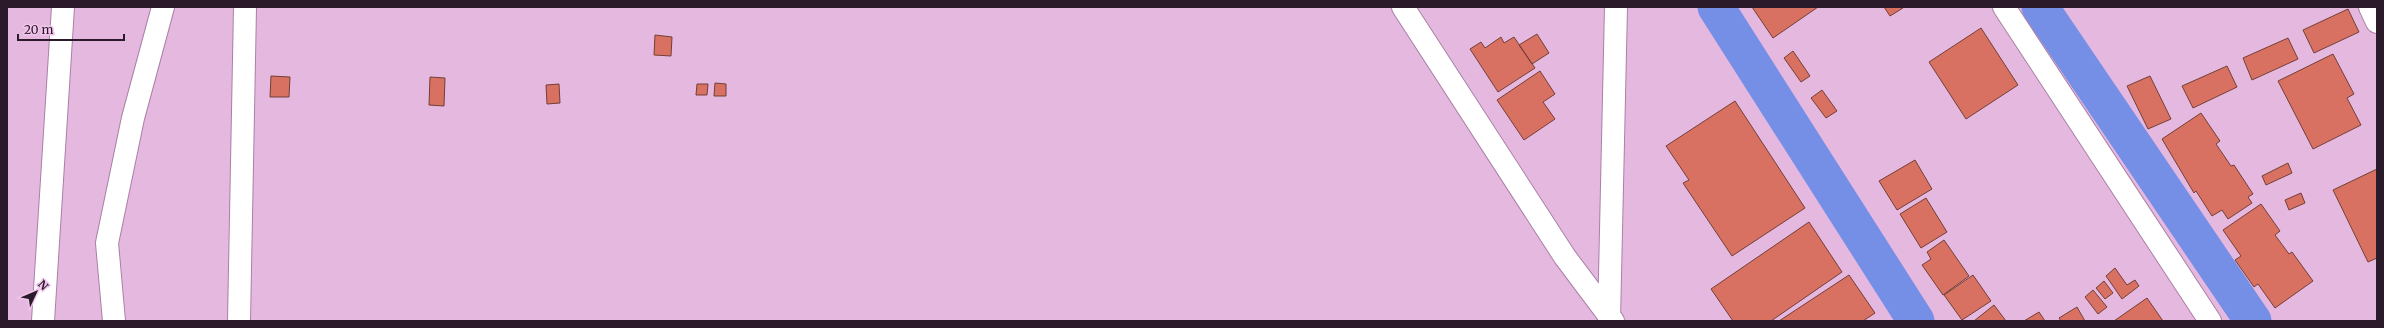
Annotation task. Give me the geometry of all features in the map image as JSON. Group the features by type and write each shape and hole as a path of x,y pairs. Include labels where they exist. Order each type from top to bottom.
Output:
{"street":[{"path":"43,321 63,7"},
{"path":"114,321 107,243 133,118 163,7"},
{"path":"239,321 245,7"},
{"path":"1403,7 1564,257 1610,319"},
{"path":"1610,319 1616,7"},
{"path":"2004,7 2210,321"},
{"path":"2370,7 2377,22"}],"building":[{"path":"1752,7 1818,7 1773,38"},
{"path":"1884,7 1902,7 1903,8 1890,16"},
{"path":"2348,9 2359,32 2314,53 2303,30"},
{"path":"1981,28 2018,85 1966,119 1929,62"},
{"path":"1537,34 1549,53 1532,64 1519,45"},
{"path":"655,35 672,37 671,56 654,55"},
{"path":"1501,37 1504,43 1514,37 1535,68 1498,92 1470,49 1481,42 1485,48"},
{"path":"2288,38 2298,59 2252,80 2243,58"},
{"path":"1793,51 1810,76 1801,82 1784,58"},
{"path":"2333,54 2354,94 2347,98 2361,125 2313,149 2278,81"},
{"path":"2227,66 2237,87 2193,108 2182,86"},
{"path":"1540,71 1555,94 1543,102 1555,119 1524,140 1497,100"},
{"path":"271,76 290,77 289,97 270,97"},
{"path":"2150,76 2171,119 2148,129 2127,86"},
{"path":"430,77 445,78 444,106 429,105"},
{"path":"715,83 726,84 726,96 714,96"},
{"path":"559,84 560,103 547,104 546,85"},
{"path":"697,84 708,84 707,95 696,95"},
{"path":"1822,90 1837,111 1826,118 1811,98"},
{"path":"1735,101 1805,208 1732,256 1683,183 1689,180 1666,146"},
{"path":"2201,113 2220,141 2216,144 2231,166 2234,165 2253,194 2248,197 2252,203 2228,219 2222,210 2212,216 2196,191 2194,193 2162,139"},
{"path":"1915,160 1932,189 1897,210 1879,181"},
{"path":"2288,163 2292,173 2266,185 2262,176"},
{"path":"2377,169 2377,258 2368,262 2333,190"},
{"path":"2301,193 2305,203 2289,210 2285,200"},
{"path":"1926,198 1947,232 1921,248 1900,214"},
{"path":"2261,204 2280,231 2275,235 2289,254 2292,252 2313,281 2275,308 2258,284 2254,287 2235,260 2241,256 2223,230"},
{"path":"1809,222 1842,272 1771,321 1733,321 1711,289"},
{"path":"1944,240 1969,276 1943,295 1922,265 1931,259 1927,252"},
{"path":"2115,268 2127,285 2135,280 2139,286 2122,299 2106,276"},
{"path":"1849,275 1875,313 1863,321 1779,321"},
{"path":"1973,275 1991,301 1962,320 1944,295"},
{"path":"2104,281 2113,293 2105,299 2096,288"},
{"path":"2093,290 2107,307 2098,314 2085,297"},
{"path":"2147,298 2163,321 2114,321"},
{"path":"1994,305 2006,321 1974,321"},
{"path":"2077,307 2085,321 2061,321 2059,318"},
{"path":"2039,312 2045,321 2024,321"}],"waterway":[{"path":"1716,7 1916,321"},
{"path":"2040,7 2253,321"}]}
